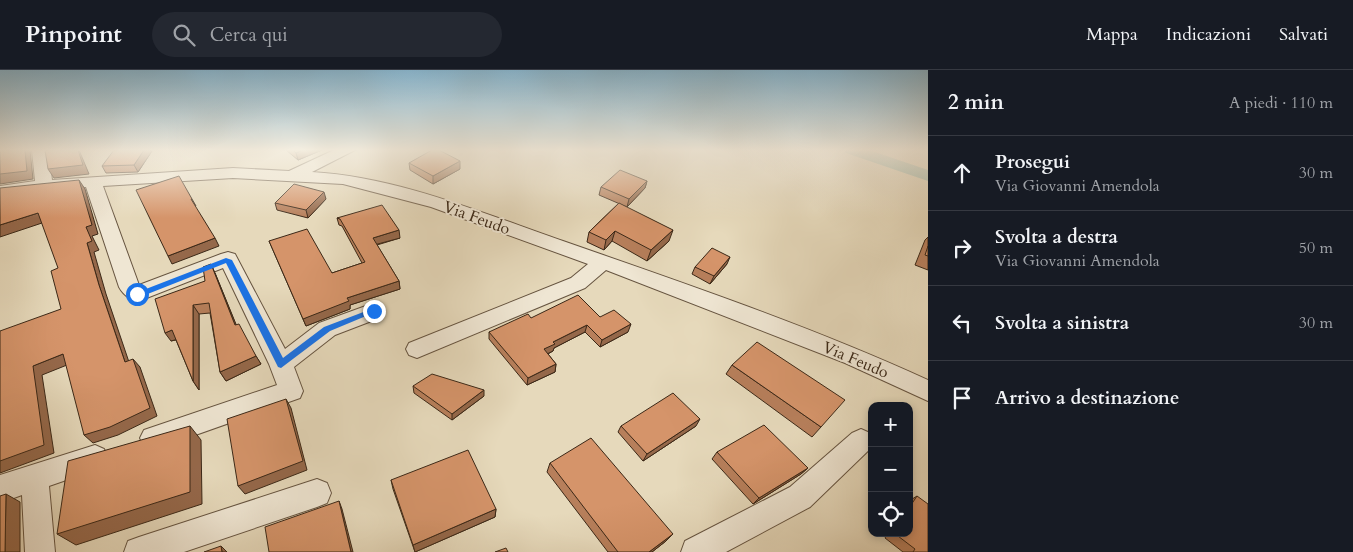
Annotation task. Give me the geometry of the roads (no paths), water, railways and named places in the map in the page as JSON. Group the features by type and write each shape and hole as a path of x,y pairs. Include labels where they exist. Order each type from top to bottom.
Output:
{"street":[{"path":"43,172 44,185"},
{"path":"290,176 298,172"},
{"name":"Via Feudo","path":"0,191 44,185 233,173 342,179 437,202 603,262 853,356 928,391"},
{"path":"0,489 291,391 281,364 228,260 133,291 92,182"},
{"path":"417,349 578,283 603,262"},
{"path":"281,364 327,329 374,311"},
{"path":"696,552 800,496 861,441"},
{"path":"35,478 40,552"},
{"path":"140,552 317,493"}],"waterway":[{"path":"918,172 928,176"}]}
